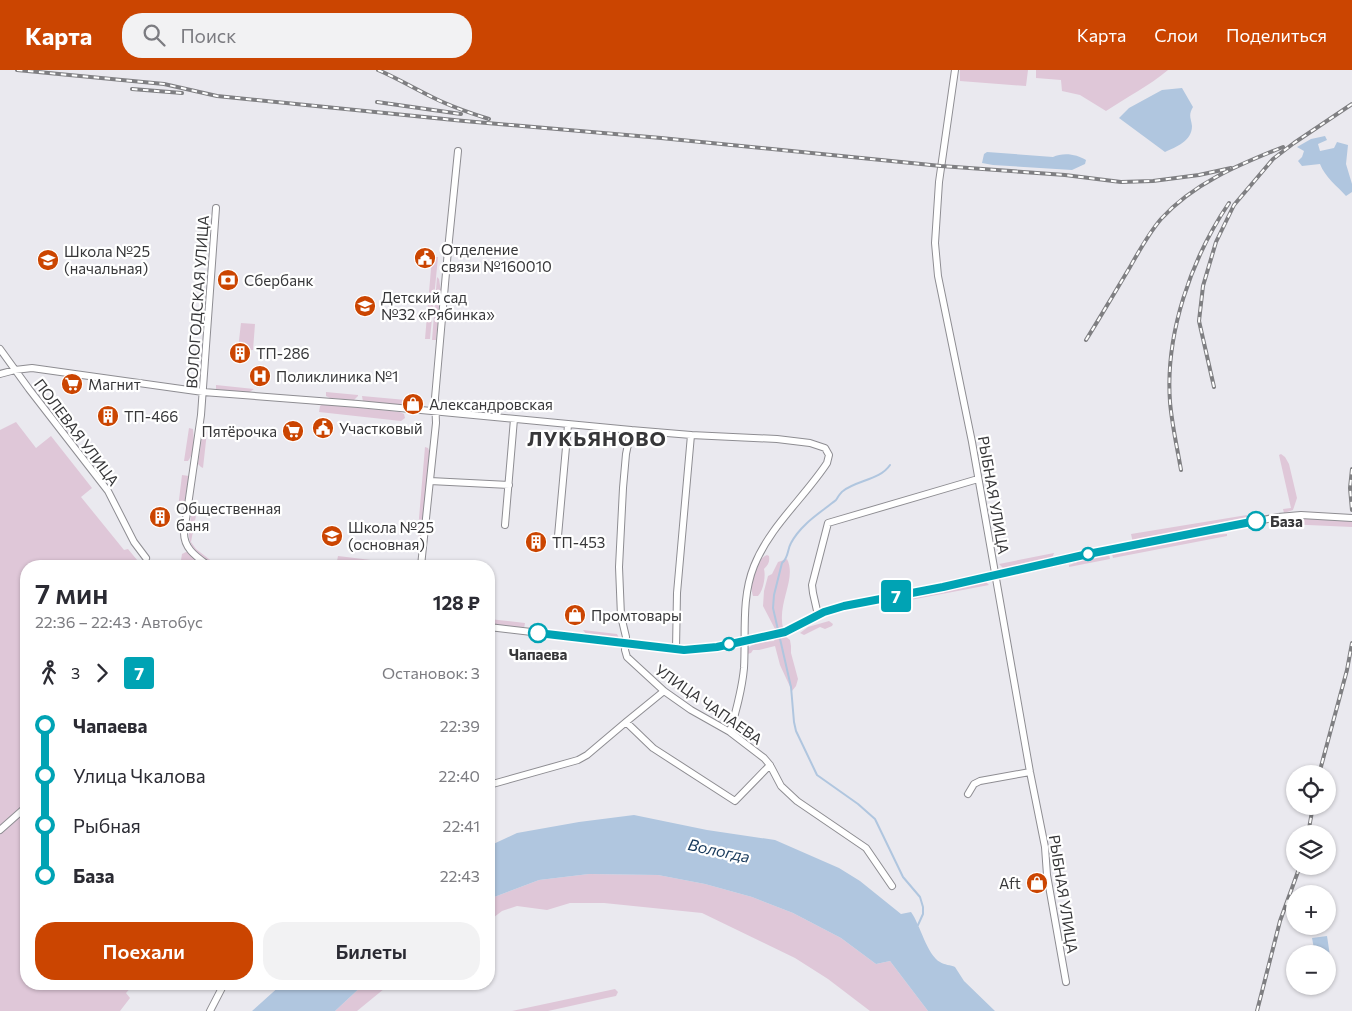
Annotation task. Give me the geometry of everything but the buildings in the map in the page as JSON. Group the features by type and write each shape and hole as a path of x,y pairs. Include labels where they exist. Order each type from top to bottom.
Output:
{"street":[{"name":"РЫБНАЯ УЛИЦА","path":"955,70 938,182 935,250 938,276 966,411 996,576 1045,847 1066,982"},
{"path":"422,560 458,151"},
{"name":"ВОЛОГОДСКАЯ УЛИЦА","path":"202,560 190,550 184,537 201,416 216,208"},
{"name":"ПОЛЕВАЯ УЛИЦА","path":"0,349 108,491 134,542 146,558"},
{"path":"0,374 32,368 202,392 332,402 568,425 691,435 777,439 810,443 825,448 829,455 827,463 775,528 757,559 749,587 744,616 744,668 738,704 730,732"},
{"path":"505,526 514,420"},
{"path":"558,536 568,425"},
{"name":"УЛИЦА ЧАПАЕВА","path":"630,430 623,488 619,567 621,616 626,637 626,654 630,660 664,691 730,732 764,758 781,786 797,801 866,848 892,886"},
{"path":"676,649 677,592 691,435"},
{"path":"818,615 812,593 812,585 828,523 978,479"},
{"path":"430,481 509,485"},
{"path":"495,628 676,649 704,648 785,632 837,607 996,576 1088,554 1278,517 1301,515 1352,518"},
{"path":"495,783 578,760 588,755 664,691"},
{"path":"626,722 653,748 736,801 770,765"},
{"path":"968,794 974,784 980,781 1030,772"},
{"path":"0,830 20,812"},
{"path":"210,1011 221,990"}],"shaded area":[{"path":"960,70 1028,70 1026,86 960,81"},
{"path":"1036,70 1168,70 1106,111 1080,95 1062,91 1061,80 1036,78"},
{"path":"432,257 438,257 430,339 425,339"},
{"path":"437,277 441,292 436,340 432,340"},
{"path":"241,323 255,324 253,350 238,349"},
{"path":"216,385 254,389 248,393 216,389"},
{"path":"326,392 358,396 354,400 330,398 326,396"},
{"path":"362,396 406,400 406,404 404,406 363,402"},
{"path":"323,404 400,412 404,414 405,418 401,421 319,412 320,406"},
{"path":"16,422 36,448 51,436 92,488 81,497 124,550 128,549 137,560 20,560 20,990 129,990 126,993 130,998 120,1011 0,1011 0,430"},
{"path":"189,428 193,429 193,450 188,461 184,461"},
{"path":"207,432 203,468 198,464 202,436"},
{"path":"425,447 428,448 430,453 422,533 418,538 418,530"},
{"path":"1281,454 1289,464 1297,498 1293,510 1284,513 1283,509 1291,508 1279,455"},
{"path":"182,475 189,476 184,505 178,508"},
{"path":"198,505 191,542 196,549 210,560 206,560 193,548 190,542 189,532 192,510"},
{"path":"1247,515 1247,518 1225,525 1133,543 1131,534"},
{"path":"1285,519 1352,521 1352,527 1286,524"},
{"path":"1227,534 1227,536 1113,558 1112,554 1208,535"},
{"path":"187,552 197,560 181,560 182,554"},
{"path":"1054,553 1052,559 1008,569 1004,569 999,564"},
{"path":"1109,554 1110,559 1069,567 1069,565 1086,559"},
{"path":"767,555 769,560 768,565 764,569 763,587 758,596 753,596 752,580 756,567"},
{"path":"338,556 371,560 337,560"},
{"path":"787,559 790,575 782,609 783,628 775,629 763,606 764,591 768,576 772,574 778,562"},
{"path":"985,581 989,585 905,601 912,596"},
{"path":"495,620 525,623 524,629 495,625"},
{"path":"829,621 833,624 832,626 825,629 820,627 804,635 800,633 808,627"},
{"path":"583,630 617,634 619,638 587,635"},
{"path":"785,636 790,640 791,653 798,679 792,691 780,665 775,646 753,650 747,654 748,648 754,645 774,641"},
{"path":"589,874 658,875 705,884 752,897 793,913 841,938 876,964 890,961 928,1011 870,1011 828,979 795,958 702,913 604,903 570,903 547,910 517,906 502,911 495,916 495,897 539,880"},
{"path":"615,989 618,992 616,996 548,1011 512,1011"},
{"path":"358,990 383,990 357,1011 335,1011"}],"water":[{"path":"1182,88 1193,107 1190,115 1192,126 1186,140 1174,148 1165,152 1119,118 1129,108 1162,90"},
{"path":"1325,136 1327,140 1318,144 1320,151 1334,148 1337,142 1348,145 1346,164 1352,184 1352,192 1346,196 1328,177 1320,164 1302,166 1298,161 1304,151 1297,147 1311,139"},
{"path":"987,152 1053,157 1070,154 1086,160 1085,164 1072,170 993,165 982,163 984,154"},
{"name":"Вологда","path":"634,815 707,830 775,840 839,868 860,881 901,914 911,912 927,946 935,958 942,963 955,967 964,981 995,1011 928,1011 890,961 876,964 841,938 793,913 752,897 705,884 658,875 589,874 539,880 495,897 495,843 517,833"},
{"path":"1327,936 1328,945 1313,945 1312,938"},
{"path":"275,990 358,990 335,1011 252,1011"}],"waterway":[{"path":"890,465 880,474 843,491 836,500 811,519 795,536 782,563 774,595 773,608 791,687 796,731 817,775 858,804 875,819 903,877 920,897 923,914 918,925"}],"railway":[{"path":"17,70 164,84 217,96 941,166 1065,175 1121,182 1153,181 1199,175 1231,168"},
{"path":"378,70 427,95 489,119"},
{"path":"132,89 182,93"},
{"path":"377,102 461,114"},
{"path":"1214,387 1199,321 1203,286 1216,242 1234,205 1273,159 1352,104"},
{"path":"1086,340 1148,236 1174,206 1202,185 1218,176 1283,147"},
{"path":"1181,470 1170,402 1170,376 1176,324 1192,273 1215,225 1229,203"},
{"path":"1352,469 1350,488 1352,510"},
{"path":"1321,765 1347,670 1352,643"},
{"path":"1310,825 1311,815"},
{"path":"1257,1011 1280,921 1297,875"}],"bus line":[{"name":"7","path":"538,633 684,650 717,647 785,632 837,607 943,587 1088,554 1256,521"}],"place":[{"name":"Отделение связи №160010","path":"425,258"},
{"name":"Школа №25 (начальная)","path":"48,260"},
{"name":"Сбербанк","path":"228,280"},
{"name":"Детский сад №32 «Рябинка»","path":"365,306"},
{"name":"ТП-286","path":"240,353"},
{"name":"Поликлиника №1","path":"260,376"},
{"name":"Магнит","path":"72,384"},
{"name":"Александровская","path":"413,404"},
{"name":"ТП-466","path":"108,416"},
{"name":"Участковый","path":"323,428"},
{"name":"Пятёрочка","path":"293,431"},
{"name":"Общественная баня","path":"160,517"},
{"name":"База","path":"1256,521"},
{"name":"Школа №25 (основная)","path":"332,536"},
{"name":"ТП-453","path":"536,542"},
{"name":"Промтовары","path":"575,615"},
{"name":"Чапаева","path":"538,633"},
{"name":"Aft","path":"1037,883"}],"district":[{"name":"ЛУКЬЯНОВО","path":"597,438"}]}
